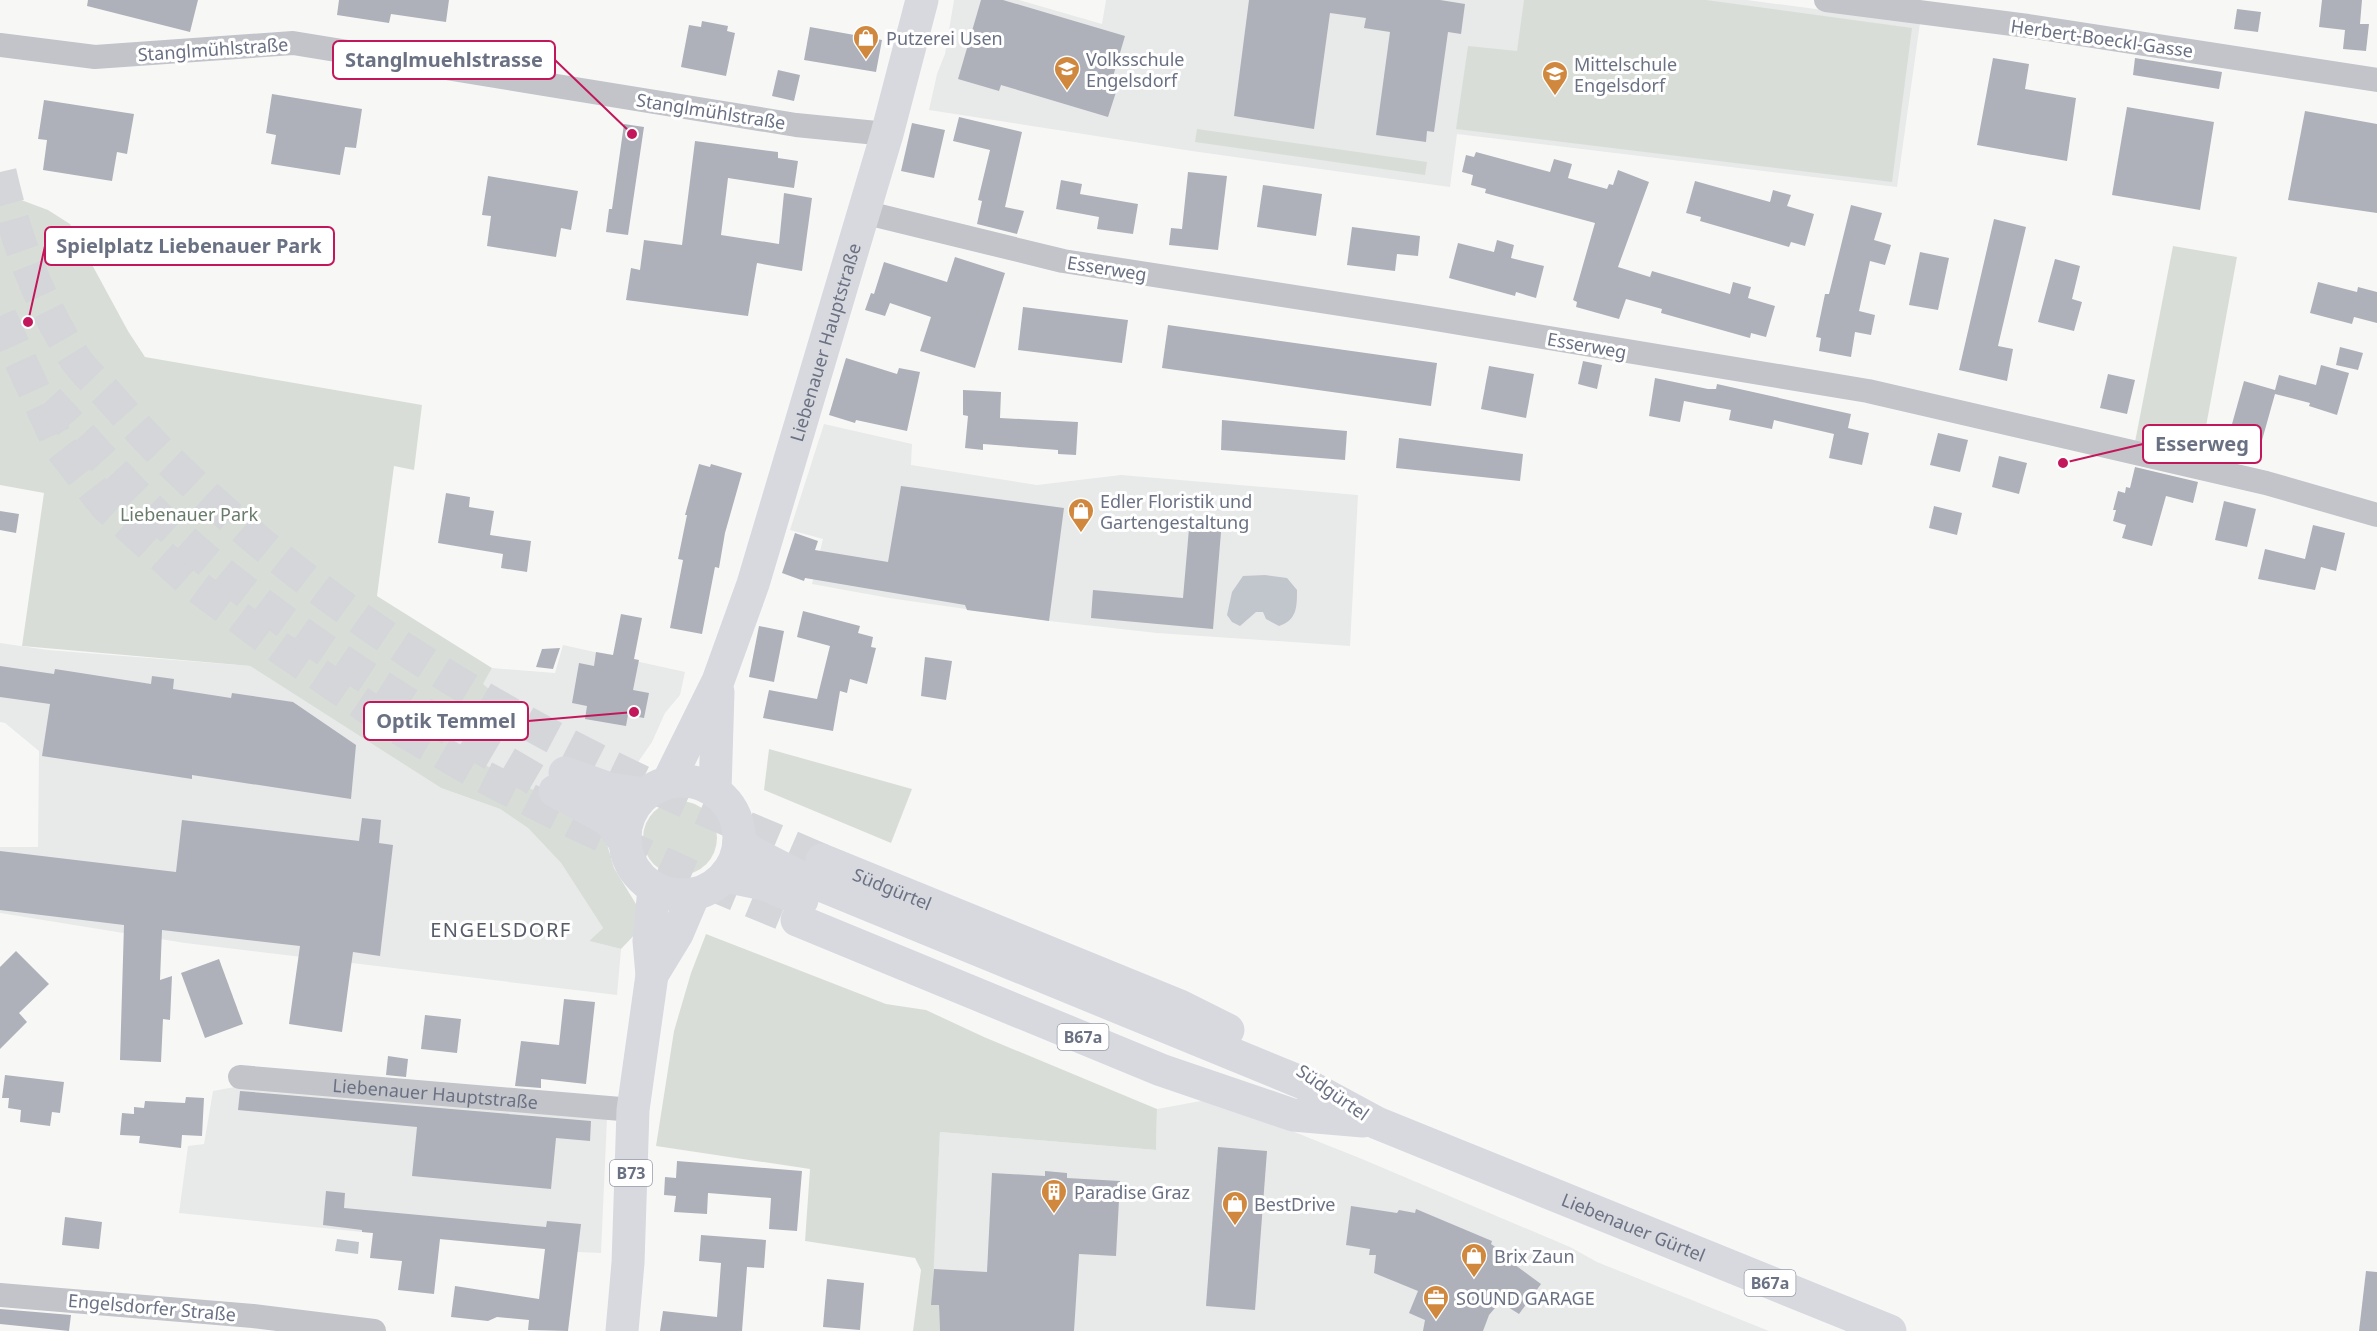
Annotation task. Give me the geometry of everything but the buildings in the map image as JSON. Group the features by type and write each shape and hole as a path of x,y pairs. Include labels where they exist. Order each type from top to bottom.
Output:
{"main road":[{"name":"Liebenauer Hauptstraße","path":"657,788 718,681 753,584 887,134 922,0"},
{"name":"Liebenauer Hauptstraße","path":"715,792 718,681"},
{"path":"560,782 610,789 657,788 694,782 715,792 726,801 734,814 739,842 734,861 725,876 705,890 694,894 667,893 643,880 633,867 624,841 609,820 560,782"},
{"path":"624,841 626,822 633,807 657,788"},
{"path":"739,842 753,853 796,875 1303,1083 1377,1123"},
{"name":"Südgürtel","path":"822,860 1180,1006 1308,1070 1377,1123"},
{"path":"725,876 764,884 1297,1102 1377,1123"},
{"name":"B73","path":"621,1331 628,1263 633,1110 652,975 649,941 654,888"},
{"name":"B73","path":"652,975 677,934 694,894"},
{"name":"Südgürtel","path":"798,920 1161,1070 1293,1115 1377,1123"},
{"name":"Liebenauer Gürtel","path":"1377,1123 1890,1331"}],"street":[{"name":"Herbert-Boeckl-Gasse","path":"1826,0 2063,31 2377,80"},
{"name":"Stanglmühlstraße","path":"0,45 95,57 294,43 796,125 887,134"},
{"name":"Esserweg","path":"863,212 1063,261 1417,316 1868,391 2266,483 2377,515"},
{"name":"Liebenauer Hauptstraße","path":"240,1077 633,1110"},
{"name":"Engelsdorfer Straße","path":"0,1295 253,1316 374,1331"}],"shaded area":[{"name":"Mittelschule Engelsdorf","path":"954,0 1019,0 1102,24 1106,0 1747,0 1920,23 1897,187 1457,134 1450,187 1192,151 929,110 937,74 945,54"},
{"name":"Edler Floristik und Gartengestaltung","path":"824,424 912,444 911,465 1037,485 1121,475 1358,495 1350,646 1157,633 1049,621 889,598 812,584 823,539 790,530"},
{"path":"1265,575 1287,578 1297,590 1293,616 1279,626 1266,619 1263,612 1256,612 1240,626 1232,622 1227,615 1232,592 1243,576"},
{"path":"0,643 48,650 250,666 441,788 500,809 528,828 561,863 603,928 589,941 621,949 617,995 185,943 0,913 0,847 38,847 39,751 5,723 0,722"},
{"path":"563,645 685,672 680,695 665,713 652,742 625,781 604,834 447,745 492,668 555,673"},
{"path":"240,1086 607,1118 601,1253 179,1213 188,1146 204,1144 213,1091"},
{"path":"1212,1099 1362,1159 1570,1247 1597,1262 1769,1331 940,1331 931,1305 940,1132 1156,1150 1157,1109"},
{"path":"337,1239 359,1242 358,1254 335,1251"}],"green space":[{"path":"1524,0 1706,0 1912,28 1892,182 1456,129 1468,46 1517,51"},
{"path":"1197,129 1427,162 1425,175 1195,142"},
{"name":"Liebenauer Park","path":"0,192 48,210 70,224 128,331 145,357 422,405 414,470 394,466 377,596 492,668 483,684 490,690 515,731 469,709 447,745 558,803 604,834 614,868 636,904 640,929 621,949 589,941 603,928 561,863 528,828 500,809 441,788 250,666 22,646 44,493 0,485"},
{"path":"2173,246 2237,257 2201,454 2135,442"},
{"path":"769,749 912,789 891,843 764,790"},
{"path":"680,801 694,804 706,812 714,824 717,838 714,852 706,864 694,872 680,875 666,872 654,864 646,852 643,838 646,824 654,812 666,804"},
{"path":"706,934 886,1004 926,1010 984,1037 1157,1109 1156,1150 940,1132 932,1305 939,1305 940,1331 913,1331 921,1270 915,1258 805,1241 810,1169 656,1146 674,1031 691,973"}],"tunnel":[{"path":"0,172 29,268 49,313 74,357 162,454 282,561 392,641 449,678 508,712 568,745 652,786 822,860"},
{"path":"0,316 60,447 105,505 192,583 280,648 393,725 484,777 577,824 689,875 797,920"},
{"path":"48,400 147,506 239,587 338,659 442,725 548,787"}],"place":[{"name":"Putzerei Usen","path":"866,61"},
{"name":"Volksschule Engelsdorf","path":"1067,92"},
{"name":"Mittelschule Engelsdorf","path":"1555,97"},
{"name":"Stanglmuehlstrasse","path":"632,134"},
{"name":"Spielplatz Liebenauer Park","path":"28,322"},
{"name":"Esserweg","path":"2063,463"},
{"name":"Edler Floristik und Gartengestaltung","path":"1081,534"},
{"name":"Optik Temmel","path":"634,712"},
{"name":"Paradise Graz","path":"1054,1215"},
{"name":"BestDrive","path":"1235,1227"},
{"name":"Brix Zaun","path":"1474,1279"},
{"name":"SOUND GARAGE","path":"1436,1321"}],"district":[{"name":"ENGELSDORF","path":"501,929"}]}
